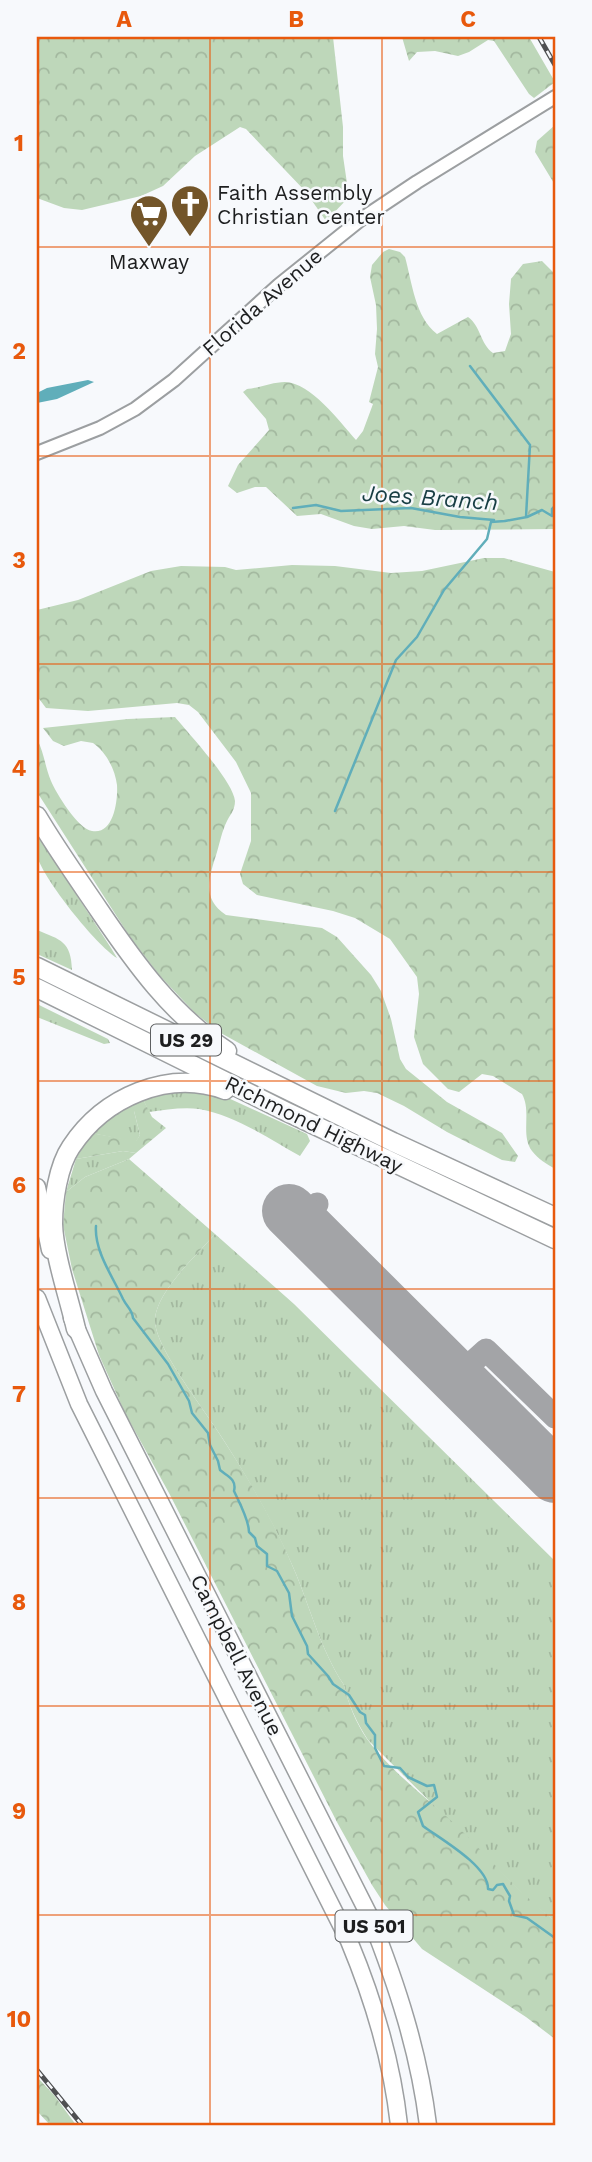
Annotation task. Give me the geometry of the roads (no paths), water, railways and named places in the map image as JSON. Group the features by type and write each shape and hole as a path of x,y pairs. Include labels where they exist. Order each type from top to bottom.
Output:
{"highway":[{"path":"37,816 70,868"},
{"path":"37,823 139,967 178,1012 213,1041 336,1114"},
{"name":"US 29","path":"37,967 336,1114"},
{"name":"Richmond Highway","path":"37,988 285,1111 555,1239"},
{"path":"76,1329 53,1224 61,1171 70,1149 88,1126 106,1110 125,1099 166,1083 208,1084 253,1103 285,1111"},
{"name":"Richmond Highway","path":"336,1114 555,1217"},
{"name":"Campbell Avenue","path":"37,1187 43,1225 55,1270 76,1329 104,1391 370,1917 396,1982 411,2032 428,2125"},
{"name":"Campbell Avenue","path":"37,1297 79,1404 349,1941 369,1989 383,2036 393,2079 399,2125"}],"main road":[{"name":"Florida Avenue","path":"37,453 100,428 135,409 174,380 279,285 360,220 555,97"}],"water":[{"path":"88,380 94,382 57,399 37,403 37,393 47,388"}],"waterway":[{"path":"470,366 530,445 526,517"},
{"name":"Joes Branch","path":"293,508 316,505 341,511 411,508 494,520"},
{"name":"Joes Branch","path":"505,521 527,517 542,510 552,516 555,506"},
{"path":"335,811 396,660 417,637 444,590 487,539 491,522 505,521"},
{"path":"96,1226 101,1254 123,1299 133,1318 168,1364 189,1401 192,1413 208,1433 220,1470 231,1478 234,1484 249,1532 255,1538 257,1546 267,1554 267,1566 277,1571 289,1593 292,1616 307,1646 308,1654 333,1684 349,1695 365,1715 366,1723 375,1735 375,1748 384,1766 400,1768 408,1777 427,1786 434,1785 437,1797 418,1812 423,1826 472,1862 481,1871 488,1889 493,1890 497,1885 503,1884 510,1896 514,1915 527,1918 555,1938"}],"railway":[{"path":"539,37 555,65"},
{"path":"37,2070 82,2125"}],"place":[{"name":"Faith Assembly Christian Center","path":"190,238"},
{"name":"Maxway","path":"149,248"}]}
